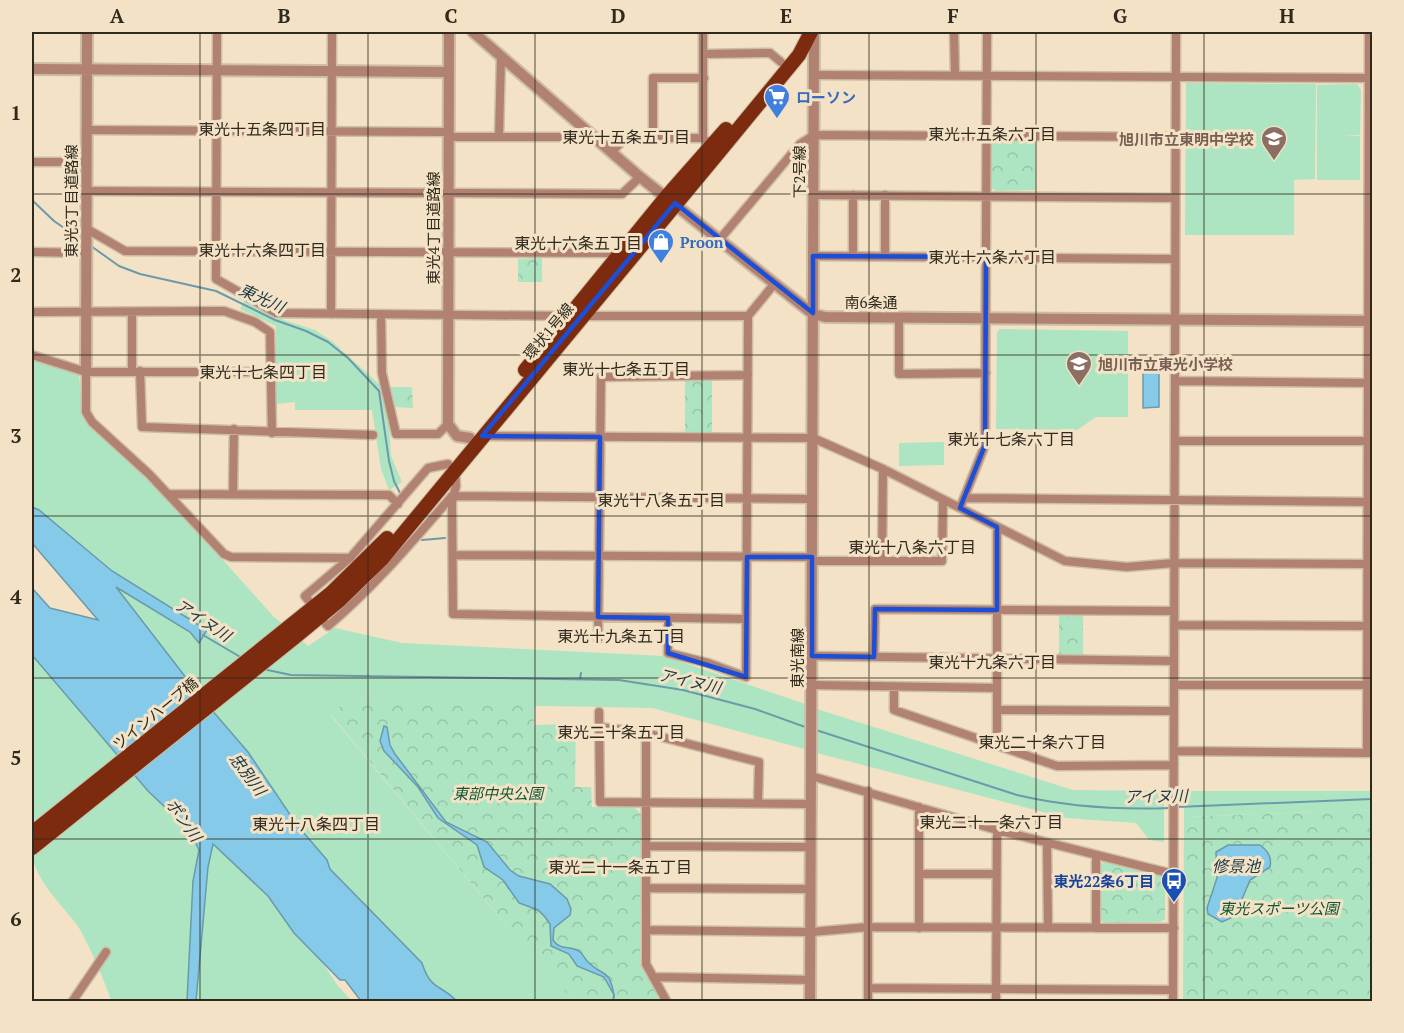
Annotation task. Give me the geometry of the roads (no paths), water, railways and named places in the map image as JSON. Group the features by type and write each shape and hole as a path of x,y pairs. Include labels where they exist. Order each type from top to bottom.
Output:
{"main road":[{"name":"環状1号線","path":"291,633 340,600 382,559 452,467 671,200 712,145 781,62 811,32"},
{"name":"環状1号線","path":"712,145 798,54 811,32"},
{"name":"ツインハープ橋","path":"47,829 291,633"},
{"path":"32,833 47,829"},
{"path":"32,848 47,829"}],"street":[{"name":"東光3丁目道路線","path":"86,372 87,32"},
{"path":"217,32 216,279 276,313 748,316"},
{"path":"331,314 332,32"},
{"name":"東光4丁目道路線","path":"448,424 450,32"},
{"path":"473,32 640,177 813,314"},
{"path":"612,151 626,138 653,138 712,145 704,78 703,32"},
{"name":"下2号線","path":"811,32 814,135 813,314"},
{"path":"954,32 955,74"},
{"path":"960,508 985,445 987,32"},
{"path":"1173,1002 1176,32"},
{"path":"1174,751 1370,753 1369,32"},
{"path":"704,54 770,53 781,62"},
{"path":"499,137 501,56"},
{"path":"32,69 449,72"},
{"path":"813,75 1370,78"},
{"path":"653,138 653,78 704,78"},
{"path":"87,130 596,137"},
{"path":"720,239 800,144 814,135 1176,137"},
{"path":"32,162 87,162"},
{"path":"86,191 622,194 640,177"},
{"path":"814,195 1175,198"},
{"path":"853,195 853,256"},
{"path":"885,195 885,256"},
{"path":"32,252 86,242 125,250 624,256"},
{"path":"813,256 1175,259"},
{"path":"668,618 668,653 708,663 746,677 748,316 775,283"},
{"path":"32,312 224,311 255,322 270,332 272,433"},
{"path":"132,312 142,426 234,429 272,433 373,435"},
{"path":"381,314 382,373 396,434 438,434 448,424 457,435 476,437 813,438 883,469 1065,561 1127,567 1174,563 1370,564"},
{"name":"南6条通","path":"813,314 825,317 899,318 1370,321"},
{"name":"東光南線","path":"810,1002 813,314"},
{"path":"899,318 899,374 986,373"},
{"path":"32,355 86,372 271,372"},
{"path":"86,372 88,417 168,494 224,554 231,557 350,558"},
{"path":"598,639 602,377 748,375"},
{"path":"1176,381 1370,382"},
{"path":"233,493 234,429"},
{"path":"1175,441 1370,441"},
{"path":"306,598 350,558 428,468 452,467 456,486 452,496 394,563 358,600 327,625"},
{"path":"882,560 883,469"},
{"path":"168,494 389,495 398,504"},
{"path":"452,496 812,499"},
{"path":"452,496 453,614 746,619"},
{"path":"964,498 1370,502"},
{"path":"453,555 942,561 943,500"},
{"path":"997,527 997,745"},
{"path":"874,657 875,609 1174,611"},
{"path":"1174,625 1370,626"},
{"path":"812,656 1174,661"},
{"path":"812,685 997,688"},
{"path":"1174,685 1370,685"},
{"path":"894,687 894,710 1057,766 1174,765"},
{"path":"997,710 1174,711"},
{"path":"599,712 600,802 811,804"},
{"path":"599,727 646,733 759,762 758,803"},
{"path":"646,733 646,964 667,1002"},
{"path":"811,776 997,830 1173,874"},
{"path":"868,791 868,1002"},
{"path":"919,807 919,928"},
{"path":"996,1002 997,830"},
{"path":"1047,843 1048,928"},
{"path":"647,846 811,847"},
{"path":"1096,855 1096,928"},
{"path":"919,874 996,874"},
{"path":"646,888 811,889"},
{"path":"646,930 811,932 867,927 1174,928"},
{"path":"72,1002 106,952"},
{"path":"653,976 811,980"},
{"path":"868,988 1173,990"}],"water":[{"path":"1143,372 1159,372 1159,407 1143,408"},
{"path":"32,507 39,510 112,571 207,630 199,643 190,632 116,587 204,701 248,752 297,825 327,860 330,869 422,963 432,983 457,1001 361,1001 345,980 340,980 294,933 268,896 213,844 208,867 196,1001 187,1001 193,881 199,850 190,831 148,791 32,655 32,588 50,608 98,620 32,543"},
{"path":"384,726 387,727 390,745 395,754 446,822 487,842 510,870 519,876 550,884 567,899 571,909 570,915 554,928 553,940 559,946 579,951 588,962 608,976 614,995 604,977 577,966 569,954 551,946 550,924 545,917 538,910 519,903 503,880 484,867 477,845 438,818 418,787 384,751 380,741"},
{"name":"修景池","path":"1228,845 1260,845 1269,855 1270,867 1250,880 1235,916 1222,922 1208,914 1207,908 1217,878 1216,852"}],"waterway":[{"name":"東光川","path":"32,200 54,221 83,241"},
{"name":"東光川","path":"91,246 119,266 140,274 216,291 275,320 328,342 348,358 379,391 389,461 400,493"},
{"name":"東光川","path":"422,540 445,538"},
{"name":"アイヌ川","path":"203,635 242,658"},
{"name":"アイヌ川","path":"263,669 291,675 619,680 683,690 755,709 808,728"},
{"name":"アイヌ川","path":"580,679 581,673"},
{"name":"アイヌ川","path":"816,730 1017,795 1093,807 1171,808"},
{"name":"アイヌ川","path":"1177,807 1372,799"},
{"path":"613,1002 614,995"}],"place":[{"name":"ローソン","path":"777,120"},
{"name":"旭川市立東明中学校","path":"1274,162"},
{"name":"Proon","path":"661,265"},
{"name":"旭川市立東光小学校","path":"1079,387"},
{"name":"東光22条6丁目","path":"1174,904"}],"district":[{"name":"東光十五条四丁目","path":"262,129"},
{"name":"東光十五条六丁目","path":"992,134"},
{"name":"東光十五条五丁目","path":"626,137"},
{"name":"東光十六条五丁目","path":"578,243"},
{"name":"東光十六条四丁目","path":"262,250"},
{"name":"東光十六条六丁目","path":"992,257"},
{"name":"東光十七条五丁目","path":"626,369"},
{"name":"東光十七条四丁目","path":"263,372"},
{"name":"東光十七条六丁目","path":"1011,439"},
{"name":"東光十八条五丁目","path":"661,500"},
{"name":"東光十八条六丁目","path":"912,547"},
{"name":"東光十九条五丁目","path":"621,636"},
{"name":"東光十九条六丁目","path":"992,662"},
{"name":"東光二十条五丁目","path":"621,732"},
{"name":"東光二十条六丁目","path":"1042,742"},
{"name":"東光二十一条六丁目","path":"991,822"},
{"name":"東光十八条四丁目","path":"316,824"},
{"name":"東光二十一条五丁目","path":"620,867"}],"water label":[{"name":"忠別川","path":"248,774"},
{"name":"ポン川","path":"184,820"}],"park label":[{"name":"東部中央公園","path":"498,793"},
{"name":"東光スポーツ公園","path":"1279,908"}]}
